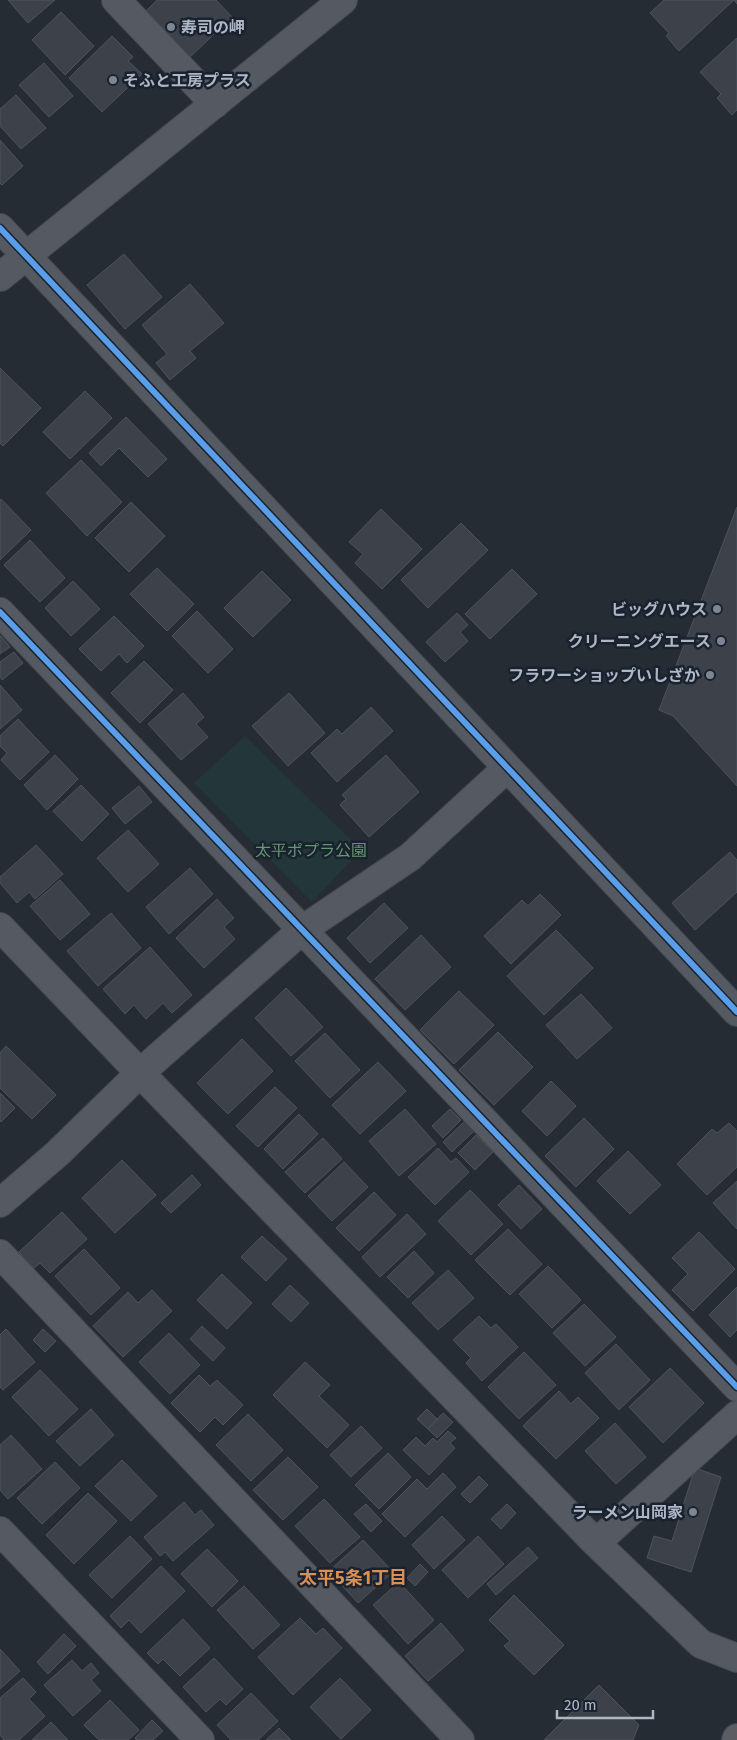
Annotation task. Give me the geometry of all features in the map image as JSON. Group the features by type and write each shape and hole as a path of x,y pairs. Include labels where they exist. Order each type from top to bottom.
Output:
{"street":[{"path":"116,0 215,104"},
{"path":"0,277 342,0"},
{"path":"0,228 737,1012"},
{"path":"0,612 737,1387"},
{"path":"0,1203 58,1153 140,1073 302,930 410,857 507,768"},
{"path":"0,927 596,1543 700,1644 737,1658"},
{"path":"0,1254 460,1740"},
{"path":"596,1543 737,1415"},
{"path":"0,1531 200,1740"}],"green space":[{"name":"太平ポプラ公園","path":"245,736 361,850 312,902 194,783"}],"building":[{"path":"8,0 55,0 28,23"},
{"path":"157,0 216,0 232,17 188,59 144,13"},
{"path":"664,0 734,0 679,51 666,36 669,33 650,13"},
{"path":"61,12 94,46 65,75 32,40"},
{"path":"112,36 133,57 128,61 142,74 102,112 69,78"},
{"path":"737,38 737,110 732,115 717,98 721,94 700,72"},
{"path":"44,63 73,96 49,117 19,85"},
{"path":"16,95 46,128 21,149 0,126 0,109"},
{"path":"0,140 23,166 2,185 0,183"},
{"path":"124,254 162,297 125,329 87,285"},
{"path":"190,284 224,323 190,351 196,358 170,380 156,363 167,354 142,325"},
{"path":"0,368 41,408 3,446 0,443"},
{"path":"85,391 112,418 70,459 43,432"},
{"path":"126,417 167,459 148,477 119,448 101,466 89,453"},
{"path":"81,460 122,502 87,536 46,493"},
{"path":"0,500 31,530 0,560"},
{"path":"131,502 165,536 129,572 95,538"},
{"name":"ビッグハウス","path":"737,507 737,786 673,716 659,710"},
{"path":"381,509 422,549 382,589 355,563 363,554 349,542"},
{"path":"461,523 488,550 428,608 401,580"},
{"path":"30,540 65,578 40,602 4,565"},
{"path":"157,568 194,604 167,631 130,594"},
{"path":"512,569 537,594 490,639 465,614"},
{"path":"262,571 291,600 253,637 224,608"},
{"path":"73,581 100,609 71,636 45,608"},
{"path":"197,611 233,649 208,673 172,636"},
{"path":"457,613 468,625 460,632 468,641 445,662 426,642"},
{"path":"114,616 144,646 127,663 119,654 101,671 79,649"},
{"path":"0,636 10,647 0,654"},
{"path":"14,652 23,663 2,680 0,677 0,662"},
{"path":"144,661 173,690 140,723 111,693"},
{"path":"0,685 22,710 0,729"},
{"path":"183,693 204,717 196,724 208,737 181,760 148,724"},
{"path":"289,693 325,733 288,766 252,726"},
{"path":"371,707 393,731 337,782 311,753 337,729 342,734"},
{"path":"18,719 49,752 20,780 1,760 7,753 0,746 0,736"},
{"path":"55,755 78,779 47,810 24,785"},
{"path":"386,755 419,792 369,837 340,805 346,799 342,795"},
{"path":"81,785 109,814 82,841 53,811"},
{"path":"139,786 152,802 125,824 112,808"},
{"path":"128,830 159,864 128,892 97,858"},
{"path":"36,845 63,874 35,899 29,892 17,903 0,883 0,877"},
{"path":"730,852 737,860 737,892 695,930 672,903"},
{"path":"190,868 213,894 169,934 146,907"},
{"path":"60,880 90,914 60,940 30,906"},
{"path":"540,894 561,915 511,964 484,936 522,900 528,906"},
{"path":"217,899 234,918 224,927 235,939 204,968 176,938"},
{"path":"384,903 408,928 370,963 347,938"},
{"path":"111,913 141,948 98,986 67,951"},
{"path":"556,930 593,968 544,1015 507,976"},
{"path":"421,935 451,967 405,1010 375,979"},
{"path":"150,947 192,995 172,1013 163,1003 146,1019 134,1005 125,1014 103,989"},
{"path":"286,988 323,1027 291,1056 255,1018"},
{"path":"459,991 494,1025 454,1064 420,1030"},
{"path":"581,994 612,1028 577,1059 546,1025"},
{"path":"498,1032 533,1067 494,1105 459,1070"},
{"path":"325,1033 360,1070 330,1098 295,1061"},
{"path":"242,1039 273,1071 228,1114 197,1083"},
{"path":"6,1046 56,1095 32,1119 0,1088 0,1053"},
{"path":"378,1062 406,1091 360,1134 332,1105"},
{"path":"551,1081 576,1106 547,1136 522,1111"},
{"path":"275,1087 297,1108 258,1147 236,1126"},
{"path":"0,1093 15,1108 1,1122 0,1121"},
{"path":"405,1109 436,1144 399,1176 369,1141"},
{"path":"450,1109 461,1120 443,1138 432,1126"},
{"path":"299,1114 318,1134 283,1169 264,1149"},
{"path":"584,1118 614,1149 576,1187 545,1156"},
{"path":"465,1121 474,1131 452,1152 443,1142"},
{"path":"729,1123 737,1131 737,1167 707,1195 677,1164 712,1129 717,1133"},
{"path":"476,1135 493,1152 475,1170 458,1153"},
{"path":"323,1138 342,1159 305,1193 285,1172"},
{"path":"438,1148 451,1162 456,1158 469,1172 435,1205 408,1177"},
{"path":"628,1151 661,1185 630,1214 597,1181"},
{"path":"122,1160 156,1195 115,1233 82,1198"},
{"path":"344,1162 368,1187 332,1221 308,1196"},
{"path":"192,1175 201,1185 171,1213 161,1203"},
{"path":"737,1181 737,1229 713,1203"},
{"path":"519,1185 542,1209 521,1229 498,1205"},
{"path":"470,1190 503,1224 471,1255 438,1221"},
{"path":"374,1192 396,1215 359,1251 336,1228"},
{"path":"62,1212 87,1239 50,1273 40,1263 34,1268 19,1252"},
{"path":"407,1214 426,1234 380,1277 362,1257"},
{"path":"508,1229 542,1264 510,1295 475,1260"},
{"path":"699,1232 735,1269 693,1311 672,1290 688,1274 672,1258"},
{"path":"262,1236 287,1259 266,1281 241,1257"},
{"path":"84,1249 120,1288 91,1315 55,1276"},
{"path":"414,1251 434,1273 408,1298 387,1277"},
{"path":"548,1266 581,1300 552,1328 519,1294"},
{"path":"448,1270 474,1298 438,1330 412,1303"},
{"path":"222,1274 252,1303 227,1329 197,1300"},
{"path":"290,1285 309,1303 291,1322 272,1304"},
{"path":"737,1287 737,1330 730,1337 709,1315"},
{"path":"152,1290 172,1311 123,1357 93,1326 128,1292 138,1303"},
{"path":"584,1304 616,1337 585,1366 553,1333"},
{"path":"479,1316 491,1328 496,1324 518,1347 482,1381 466,1363 471,1358 453,1340"},
{"path":"202,1326 225,1348 213,1361 190,1339"},
{"path":"6,1329 35,1362 3,1390 0,1387 0,1335"},
{"path":"43,1329 56,1341 45,1352 33,1340"},
{"path":"169,1333 200,1365 170,1394 139,1362"},
{"path":"616,1344 650,1380 619,1410 585,1373"},
{"path":"524,1352 556,1385 519,1419 488,1387"},
{"path":"305,1362 330,1385 319,1396 349,1425 327,1448 273,1395"},
{"path":"670,1368 704,1403 663,1443 629,1407"},
{"path":"40,1370 78,1409 49,1436 12,1397"},
{"path":"199,1375 210,1386 217,1380 243,1405 223,1425 215,1417 200,1432 171,1403"},
{"path":"559,1391 571,1404 578,1397 599,1418 556,1459 523,1426"},
{"path":"91,1409 114,1435 80,1466 56,1441"},
{"path":"427,1409 437,1419 428,1429 417,1419"},
{"path":"443,1413 453,1422 437,1438 428,1429"},
{"path":"248,1414 283,1450 251,1481 216,1445"},
{"path":"615,1423 646,1457 616,1484 585,1451"},
{"path":"361,1426 382,1448 351,1477 330,1455"},
{"path":"448,1431 456,1438 450,1443 455,1448 429,1475 403,1450 416,1437 425,1446 433,1438 437,1442"},
{"path":"11,1435 42,1469 8,1499 0,1490 0,1445"},
{"path":"388,1453 411,1477 379,1509 355,1485"},
{"path":"288,1457 318,1487 283,1520 253,1490"},
{"path":"122,1460 157,1496 131,1521 95,1486"},
{"path":"55,1462 80,1488 42,1524 17,1498"},
{"path":"695,1468 721,1477 691,1572 647,1558 654,1536 672,1541"},
{"path":"443,1473 456,1487 405,1537 382,1514 417,1479 427,1489"},
{"path":"479,1476 488,1485 470,1503 461,1494"},
{"path":"88,1493 117,1521 74,1564 46,1535"},
{"path":"324,1499 360,1537 330,1563 295,1526"},
{"path":"184,1502 195,1515 201,1510 214,1525 173,1561 165,1552 160,1556 144,1537"},
{"path":"366,1504 382,1521 371,1532 354,1514"},
{"path":"507,1504 516,1513 501,1529 491,1519"},
{"path":"442,1516 465,1540 434,1569 412,1545"},
{"path":"130,1536 152,1559 112,1598 89,1575"},
{"path":"478,1536 504,1564 468,1598 442,1570"},
{"path":"363,1540 393,1572 358,1603 329,1571"},
{"path":"528,1547 538,1558 496,1595 487,1584"},
{"path":"207,1549 238,1581 212,1607 181,1574"},
{"path":"420,1564 428,1572 415,1586 407,1578"},
{"path":"161,1566 185,1591 141,1633 129,1620 121,1628 110,1616"},
{"path":"399,1582 434,1620 408,1644 373,1605"},
{"path":"244,1586 280,1625 253,1649 217,1610"},
{"path":"514,1595 564,1645 534,1675 504,1646 510,1641 489,1620"},
{"path":"300,1618 316,1634 323,1628 342,1648 293,1695 258,1657"},
{"path":"183,1619 210,1648 180,1676 163,1659 158,1664 147,1653"},
{"path":"441,1623 464,1650 428,1681 405,1656"},
{"path":"64,1634 76,1646 48,1674 37,1662"},
{"path":"0,1649 20,1671 0,1689"},
{"path":"214,1658 243,1689 226,1705 220,1699 206,1712 183,1687"},
{"path":"72,1660 82,1671 91,1663 99,1673 91,1680 101,1691 73,1716 44,1685"},
{"path":"23,1678 36,1692 29,1699 45,1716 19,1740 4,1740 0,1735 0,1698"},
{"path":"340,1678 371,1710 341,1739 310,1707"},
{"path":"599,1685 639,1725 633,1740 544,1740"},
{"path":"251,1693 278,1721 258,1740 231,1740 217,1725"},
{"path":"110,1700 139,1730 128,1740 99,1740 84,1725"},
{"path":"152,1720 163,1731 153,1740 137,1740 135,1738"},
{"path":"51,1722 68,1740 32,1740"},
{"path":"279,1728 291,1740 266,1740"}],"cycle path":[{"path":"0,228 737,1012"},
{"path":"0,612 737,1387"}],"place":[{"name":"寿司の岬","path":"171,27"},
{"name":"そふと工房プラス","path":"113,80"},
{"name":"ビッグハウス","path":"717,609"},
{"name":"クリーニングエース","path":"721,641"},
{"name":"フラワーショップいしざか","path":"710,675"},
{"name":"ラーメン山岡家","path":"693,1512"}],"district":[{"name":"太平5条1丁目","path":"353,1578"}]}
